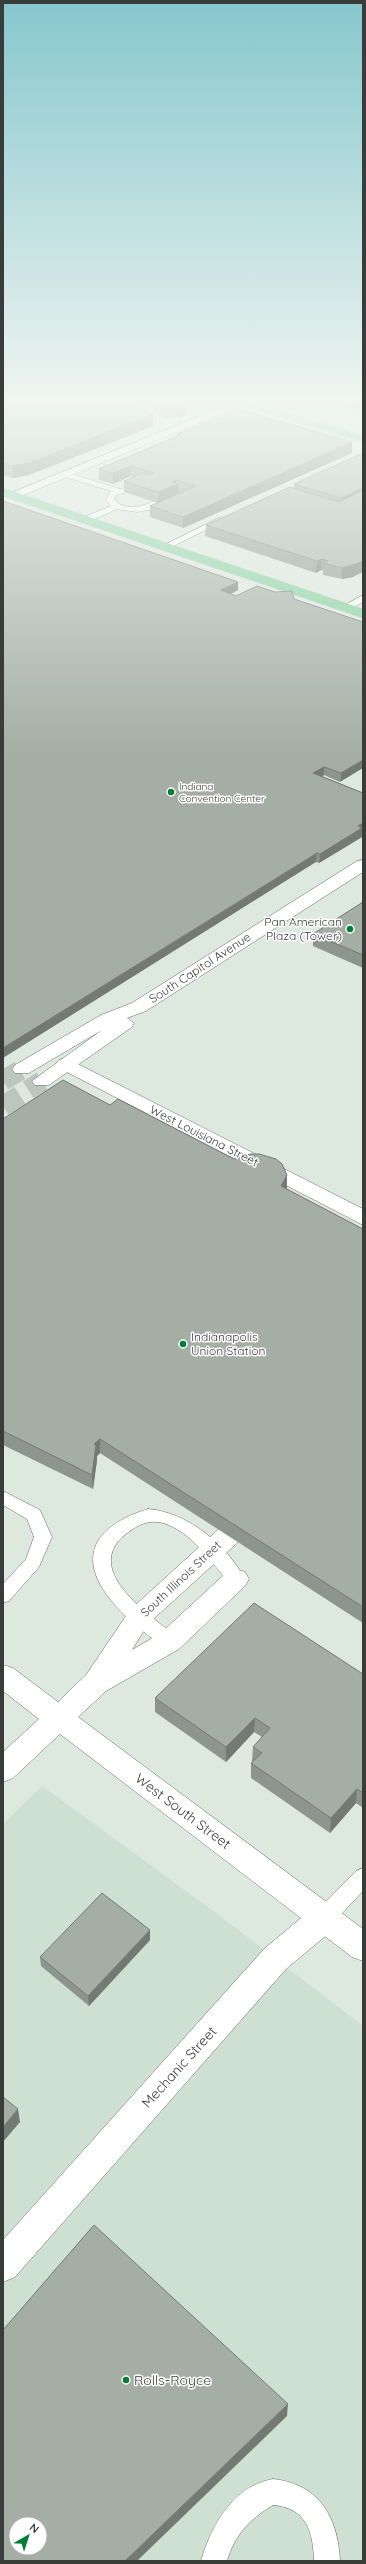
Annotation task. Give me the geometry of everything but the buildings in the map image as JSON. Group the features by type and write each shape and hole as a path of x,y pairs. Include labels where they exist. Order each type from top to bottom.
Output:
{"main road":[{"path":"75,517 363,614"},
{"name":"South Capitol Avenue","path":"22,1070 108,1019 139,1008 363,865"},
{"name":"South Capitol Avenue","path":"42,1081 123,1026 139,1008"},
{"name":"West Louisiana Street","path":"66,1064 363,1218"},
{"name":"South Illinois Street","path":"3,1770 96,1683 139,1617 220,1543"},
{"name":"South Illinois Street","path":"96,1683 170,1641 236,1579"},
{"name":"West South Street","path":"3,1676 363,1947"},
{"name":"Mechanic Street","path":"3,2265 275,1959 324,1918"}],"lane":[{"path":"85,520 93,517"},
{"path":"164,547 229,517"},
{"path":"344,608 363,598"},
{"path":"3,1497 34,1515 42,1537 33,1562 3,1596"},
{"path":"170,1641 139,1617 112,1588 102,1570 101,1553 108,1539 122,1525 145,1514 162,1515 220,1543 236,1579"},
{"name":"Mechanic Street","path":"324,1918 363,1877"},
{"path":"214,2561 219,2541 234,2517 252,2502 272,2492 290,2496 314,2512 327,2544 328,2561"}],"shaded area":[{"path":"42,1786 212,1910 363,2026 363,2561 3,2561 3,1824"}],"tunnel":[{"path":"3,1081 22,1069"},
{"path":"3,1106 42,1081"}],"place":[{"name":"Indiana Convention Center","path":"171,792"},
{"name":"Pan American Plaza (Tower)","path":"350,929"},
{"name":"Indianapolis Union Station","path":"183,1344"},
{"name":"Rolls-Royce","path":"126,2380"}]}
